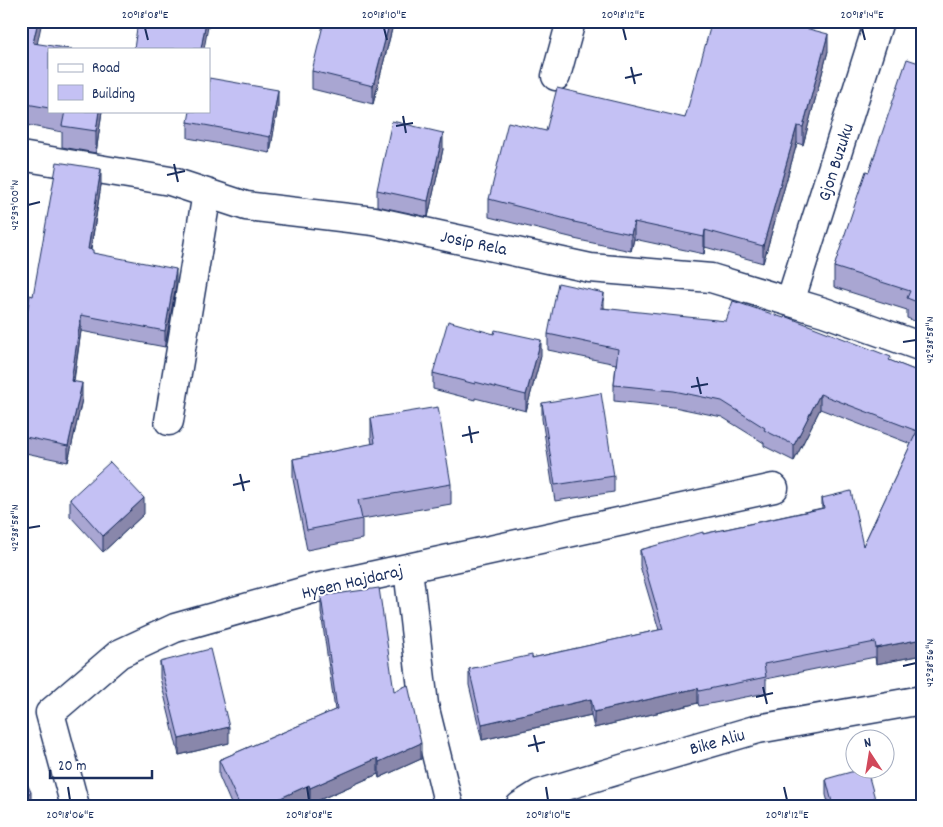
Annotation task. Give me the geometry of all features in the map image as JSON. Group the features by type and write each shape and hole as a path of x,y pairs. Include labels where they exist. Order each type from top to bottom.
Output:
{"street":[{"path":"556,76 571,21"},
{"name":"Gjon Buzuku","path":"790,302 879,21"},
{"name":"Josip Rela","path":"21,156 170,181 246,206 374,221 590,268 711,278 824,312 922,347"},
{"path":"169,421 207,193"},
{"name":"Hysen Hajdaraj","path":"76,806 50,713 119,654 175,628 316,588 774,488"},
{"path":"408,569 424,705 448,806"},
{"name":"Bike Aliu","path":"520,806 539,794 758,729 922,700"}],"building":[{"path":"21,21 38,21 33,43 66,48 48,48 48,108 21,103"},
{"path":"138,21 206,21 201,48 134,48"},
{"path":"324,21 390,21 373,86 312,71"},
{"path":"712,21 778,21 828,34 803,127 797,126 763,246 705,230 704,237 634,222 631,234 574,222 489,199 508,122 546,131 557,88 685,118"},
{"path":"907,59 922,64 922,304 907,298 910,291 834,267 866,171 869,172"},
{"path":"210,78 278,90 270,137 188,122 190,112 210,112"},
{"path":"65,112 99,112 96,131 62,126"},
{"path":"392,121 443,133 428,201 377,190"},
{"path":"57,162 101,169 88,249 93,250 93,253 176,269 165,331 81,315 71,381 82,383 68,446 21,436 21,355 30,295 33,296"},
{"path":"558,283 604,293 601,308 726,321 733,301 784,318 785,316 891,357 889,360 922,373 922,639 876,648 875,642 764,664 766,677 699,691 698,688 594,712 591,699 482,724 469,669 532,655 532,658 663,629 640,550 703,532 703,534 824,508 822,498 851,491 863,546 917,431 820,394 794,445 764,430 765,428 722,401 674,391 614,385 618,349 548,334"},
{"path":"448,321 494,334 495,330 541,340 526,395 433,373"},
{"path":"601,393 614,476 555,485 542,403"},
{"path":"438,407 451,484 358,500 362,519 307,530 293,459 375,443 371,418"},
{"path":"110,462 144,498 103,536 70,499"},
{"path":"379,588 394,691 408,685 421,743 379,762 378,758 310,788 309,785 263,806 240,806 219,760 337,709 321,596"},
{"path":"210,649 229,727 179,739 160,662"},
{"path":"21,771 31,792 21,797"},
{"path":"846,773 846,780 870,780 877,806 833,806 826,779"},
{"path":"730,800 732,806 707,806"}]}
